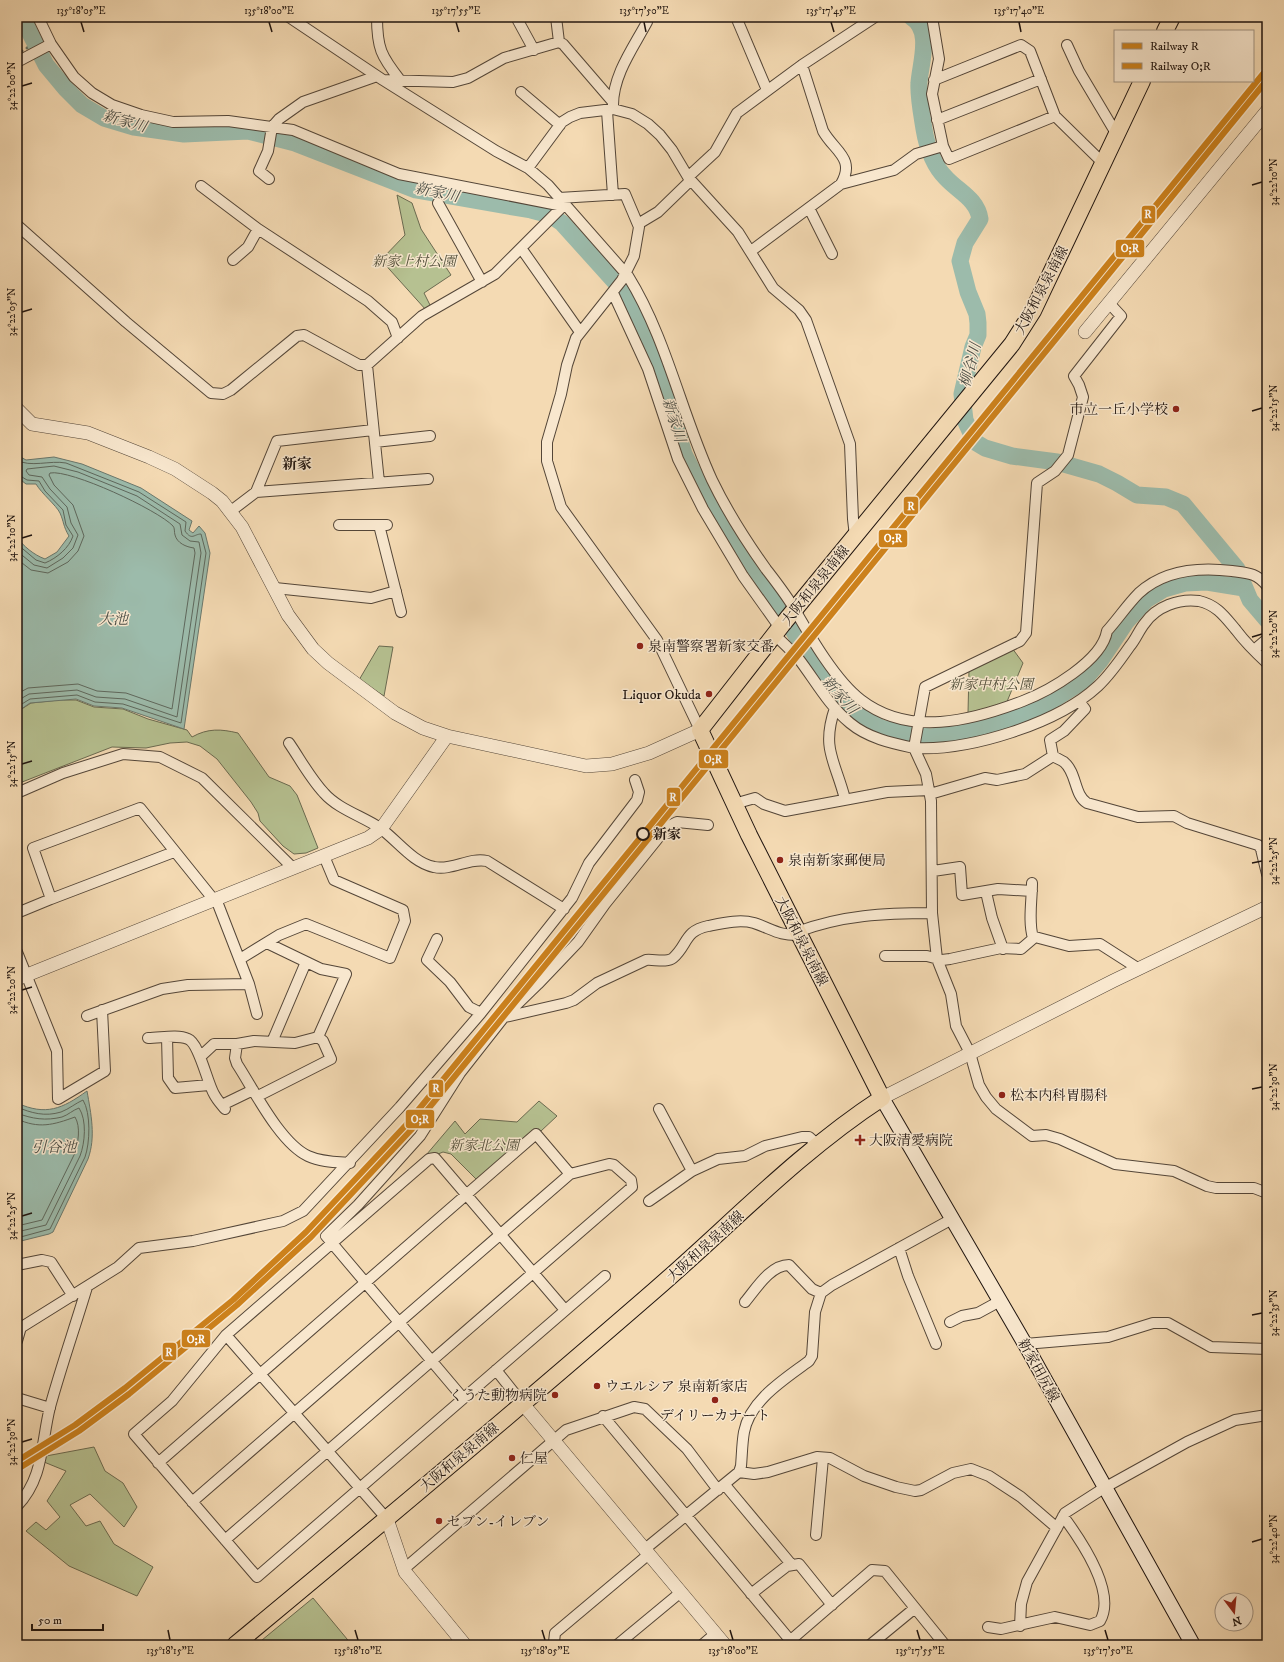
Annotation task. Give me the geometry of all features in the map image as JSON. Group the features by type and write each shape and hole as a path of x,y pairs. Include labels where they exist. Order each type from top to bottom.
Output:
{"main road":[{"path":"1166,30 1172,17"},
{"name":"大阪和泉泉南線","path":"235,1645 523,1404 844,1123 882,1098 798,934 734,804 700,730 794,611 1012,344 1033,311 1142,82"},
{"name":"新家田尻線","path":"882,1098 1025,1344 1193,1645"}],"street":[{"path":"17,410 32,424 88,433 156,460 199,483 222,501 242,527 299,630 313,649 328,663 395,713 423,728 447,736 586,766 612,764 649,753 700,730 657,640 561,507 549,473 547,461 547,442 561,394 567,365 576,338 613,293 624,277 634,256 639,237 638,224 625,194 562,204 399,174 293,130 228,121 173,122 142,115 112,105 92,93 74,77 51,44 38,17"},
{"path":"289,17 380,78 496,151 528,168 548,185 562,204 624,277 637,290 676,385 696,446 713,482 743,534 802,625 837,674 860,700 890,716 918,724 947,722 995,711 1049,689 1081,668 1106,638 1107,631 1139,593 1151,584 1164,578 1191,570 1226,570 1260,577 1267,586"},
{"path":"377,17 377,35 380,50 400,80"},
{"path":"516,17 534,50"},
{"path":"556,17 559,42"},
{"path":"613,195 611,107 616,81 647,22 647,17"},
{"path":"736,17 767,90"},
{"path":"638,224 658,212 715,152 737,113 802,65 875,17"},
{"path":"932,17 939,59 932,94 940,147 949,158 1054,116"},
{"path":"269,179 259,172 268,151 272,127 279,119 303,102 380,78 453,82 468,78 504,58 559,42"},
{"path":"559,42 563,44 611,107"},
{"path":"17,62 51,44"},
{"path":"934,80 1021,45 1030,51 1054,116 1103,163"},
{"path":"1067,45 1079,71 1117,135"},
{"path":"751,250 841,184 846,176 844,158 827,139 823,131 802,65"},
{"path":"937,120 1041,79"},
{"path":"521,92 560,125"},
{"path":"528,168 560,125 570,117 611,107 632,114 648,124 672,150 689,179 738,232 751,250 773,288 798,310 806,320 850,444 855,536"},
{"path":"1085,332 1267,111"},
{"path":"841,184 894,170 916,154 940,147"},
{"path":"200,186 258,229 368,301 392,322 398,338"},
{"path":"438,203 482,282"},
{"path":"17,225 126,322 211,393 223,394 231,390 297,336 304,335 359,365 367,365 422,316 494,274 541,229 562,204"},
{"path":"809,208 832,254"},
{"path":"232,260 248,247 258,229"},
{"path":"521,248 580,332"},
{"path":"613,293 650,375 678,459 702,510 779,630 835,708 850,723 867,734 886,742 914,747 945,747 1002,734 1039,722 1060,711 1098,686 1131,645 1145,622 1156,611 1171,604 1184,601 1198,601 1214,607 1223,614 1267,663"},
{"path":"1109,303 1121,316 1074,376 1083,397 1068,455 1061,463 1037,483 1026,633 1020,641 925,688 914,747 926,774 930,792 933,871 932,913 937,958 950,994 956,1026 970,1053 979,1084 986,1098 996,1109 1032,1136 1046,1135 1060,1139 1115,1164 1174,1171 1206,1186 1216,1188 1254,1188 1267,1193"},
{"path":"367,365 379,482"},
{"path":"231,511 256,492 277,441 373,430"},
{"path":"374,442 430,436"},
{"path":"256,492 428,479"},
{"path":"339,525 383,525 401,612"},
{"path":"275,588 371,598 396,591"},
{"path":"1254,650 1267,639"},
{"path":"1053,756 1050,740 1064,731 1085,709 1082,704"},
{"path":"835,708 828,736 828,747 845,799"},
{"path":"21,977 368,838 381,829 447,736"},
{"path":"289,743 323,792 332,800 381,829 423,863 434,867 445,867 479,859 487,861 564,909"},
{"path":"17,793 63,773 124,754 160,757 202,778 292,868"},
{"path":"734,804 754,798 764,804 785,811 887,792 930,792 985,778 997,780 1025,774 1053,756"},
{"path":"1053,756 1064,762 1071,771 1082,800 1138,817 1174,816 1187,823 1258,845 1262,849 1267,874"},
{"path":"17,1341 19,1329 118,1267 139,1248 193,1241 283,1221 294,1217 303,1211 350,1163 481,1013 564,909 572,898 589,863 637,800 639,792 635,780"},
{"path":"51,899 33,848 140,808 174,852 215,900 249,984 256,1014"},
{"path":"463,1398 331,1244 326,1236 358,1205 420,1136 460,1073 504,1017 578,942 605,904 667,827 677,822 708,825"},
{"path":"17,913 174,852"},
{"path":"240,960 279,935 306,924 390,958 405,921 403,910 334,880 324,856"},
{"path":"933,871 960,867 962,896 986,892 998,888 1032,887 1029,924 1033,938"},
{"path":"986,892 992,918 1003,949"},
{"path":"882,1098 1139,969 1267,907"},
{"path":"504,1017 566,1003 574,1000 597,983 646,960 667,960 672,958 693,931 707,926 736,921 754,923 785,935 798,934 832,921 856,916 885,913 932,913"},
{"path":"885,956 928,956 950,960 1003,949 1021,949 1033,938"},
{"path":"1033,938 1070,946 1100,944 1139,969"},
{"path":"437,939 427,960 450,982 469,1007 481,1013"},
{"path":"267,943 321,970 346,974 318,1037"},
{"path":"17,952 21,977 57,1051 58,1099 104,1071 102,1010"},
{"path":"272,1042 306,962"},
{"path":"87,1016 162,988 188,985 249,984"},
{"path":"167,1037 168,1078 175,1088 209,1085"},
{"path":"148,1038 181,1037 190,1040 197,1047 214,1096 224,1107 331,1059 323,1041 318,1037"},
{"path":"200,1057 214,1044 237,1044 254,1041 295,1043 318,1037"},
{"path":"237,1044 235,1058 237,1064 287,1141 299,1151 323,1161 350,1163"},
{"path":"660,1109 692,1171"},
{"path":"158,1463 536,1134 570,1174"},
{"path":"649,1201 692,1171 718,1159 745,1156 765,1146 802,1137 809,1138 818,1145"},
{"path":"565,1310 435,1158 429,1159 226,1335 172,1401 134,1434 257,1577 605,1276"},
{"path":"192,1502 570,1174 609,1164 614,1165 631,1180 632,1187 225,1540"},
{"path":"556,1645 554,1642 555,1632 686,1516 739,1472 741,1466 744,1432 749,1418 760,1402 775,1387 809,1361 812,1356 815,1312 822,1293 832,1285 952,1219"},
{"path":"899,1248 908,1276 936,1344"},
{"path":"17,1266 42,1260 51,1262 73,1296"},
{"path":"745,1302 773,1270 782,1265 789,1265 812,1288 822,1293"},
{"path":"17,1506 32,1488 37,1476 50,1408 87,1287"},
{"path":"950,1322 962,1316 978,1313 1000,1301"},
{"path":"1025,1344 1108,1337 1153,1323 1168,1323 1211,1347 1267,1350"},
{"path":"226,1335 387,1519 404,1569 466,1645"},
{"path":"496,1370 725,1645"},
{"path":"17,1398 50,1408"},
{"path":"404,1569 566,1430 604,1416 634,1408 645,1409 687,1449 790,1564"},
{"path":"1020,1626 1021,1604 1027,1582 1064,1513 1104,1488 1187,1442 1235,1420 1267,1414"},
{"path":"604,1416 751,1594 787,1643 872,1570 885,1571 945,1645"},
{"path":"739,1472 754,1474 768,1472 817,1457 830,1458 864,1476 896,1487 915,1491 921,1490 953,1473 971,1469 989,1476 1021,1498 1057,1528"},
{"path":"816,1535 823,1458"},
{"path":"988,1627 1001,1629 1020,1626 1041,1619 1054,1617 1090,1625 1096,1624 1104,1616 1105,1607 1102,1589 1095,1569 1082,1542 1063,1516"},
{"path":"751,1594 790,1564 799,1564 832,1604"},
{"path":"617,1645 681,1592"},
{"path":"870,1645 915,1608"},
{"path":"702,1645 716,1633"}],"green space":[{"name":"新家上村公園","path":"397,195 412,203 421,229 451,275 424,293 431,307 426,310 381,260 405,235"},
{"path":"379,646 393,647 384,696 359,680"},
{"name":"新家中村公園","path":"1012,648 1023,663 1006,704 968,713 969,670"},
{"path":"76,700 94,707 123,709 148,719 187,730 192,737 204,732 215,730 238,733 269,777 290,786 297,795 318,848 306,853 294,854 283,846 260,821 258,813 251,802 217,759 200,746 187,742 170,743 146,748 112,747 17,784 17,712 31,703"},
{"name":"新家北公園","path":"539,1101 557,1116 541,1131 538,1129 477,1180 451,1154 443,1152 421,1161 455,1121 465,1134 480,1119 517,1122"},
{"path":"94,1447 105,1471 123,1483 137,1507 124,1527 90,1494 70,1505 86,1526 100,1521 114,1544 153,1567 137,1596 69,1566 26,1531 36,1522 46,1530 60,1517 47,1501 66,1471 44,1462 46,1456"},
{"path":"313,1598 352,1645 256,1645"}],"water":[{"name":"大池","path":"17,455 26,460 54,457 82,464 141,488 192,521 189,530 193,533 199,526 205,533 210,553 184,729 122,708 94,706 76,699 30,703 17,712 17,537 29,550 45,559 57,552 69,536 58,510 36,484 26,484 17,477"},
{"name":"引谷池","path":"87,1091 92,1134 92,1142 88,1159 53,1232 17,1242 17,1103 37,1109 54,1109 70,1102"}],"waterway":[{"name":"新家川","path":"24,17 28,29 46,65 82,105 104,118 134,127 184,134 248,131 295,143 416,190 531,210 550,215 562,223 626,294 661,378 684,454 708,501 741,555 777,602 809,658 834,691 856,714 881,728 910,735 932,737 961,732 1012,719 1043,706 1083,681 1100,661 1126,622 1146,600 1164,589 1185,583 1207,582 1244,588"},
{"name":"柳谷川","path":"911,17 918,23 922,30 924,48 919,94 924,129 929,149 934,162 941,173 967,196 975,206 980,219 965,243 960,261 968,292 977,314 978,323 978,335 973,347 962,394 965,420 975,442 985,448 1012,456 1057,462 1099,474 1137,495 1166,497 1183,504 1237,569 1250,600 1267,620"},
{"path":"27,48 35,43"},
{"path":"17,54 22,51"}],"rail line":[{"name":"R","path":"17,1461 75,1425 125,1388 233,1300 306,1232 406,1125 1267,69"},
{"name":"O;R","path":"21,1467 79,1431 129,1394 237,1305 311,1237 411,1130 1267,80"}],"place":[{"name":"市立一丘小学校","path":"1176,409"},
{"name":"泉南警察署新家交番","path":"640,646"},
{"name":"Liquor Okuda","path":"709,694"},
{"name":"新家","path":"643,834"},
{"name":"泉南新家郵便局","path":"780,860"},
{"name":"松本内科胃腸科","path":"1002,1095"},
{"name":"大阪清愛病院","path":"860,1140"},
{"name":"ウエルシア 泉南新家店","path":"597,1386"},
{"name":"くうた動物病院","path":"555,1395"},
{"name":"デイリーカナート","path":"715,1400"},
{"name":"仁屋","path":"512,1458"},
{"name":"セブン-イレブン","path":"439,1521"}],"district":[{"name":"新家","path":"297,464"}]}
